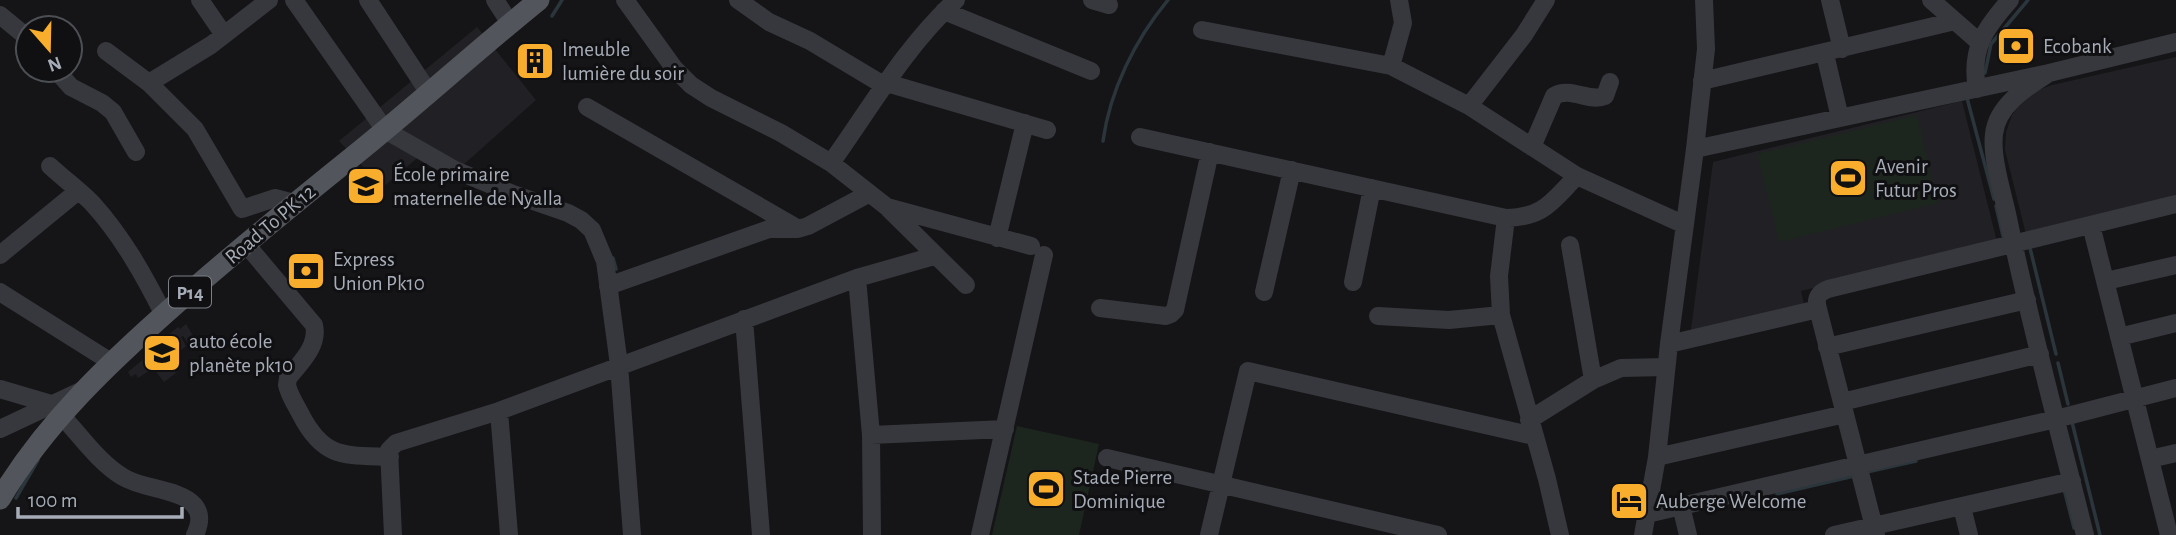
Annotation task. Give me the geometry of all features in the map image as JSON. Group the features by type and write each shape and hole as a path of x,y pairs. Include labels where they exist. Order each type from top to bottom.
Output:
{"main road":[{"name":"P14","path":"429,93 539,0"},
{"name":"Road To PK 12","path":"0,499 56,410 83,390 245,243 429,93"}],"street":[{"path":"201,0 224,35"},
{"path":"149,83 224,35 269,0"},
{"path":"294,0 385,130 455,170 581,220 592,230 600,244 619,365 632,535"},
{"path":"368,0 429,93"},
{"path":"495,0 510,23"},
{"path":"625,0 674,68 691,85 831,163 887,207 966,285"},
{"path":"738,0 769,23 810,41 886,84 1048,130"},
{"path":"1091,0 1109,5"},
{"path":"1391,66 1403,23 1399,0"},
{"path":"1469,106 1524,35 1545,0"},
{"path":"1643,535 1657,457 1695,149 1706,49 1704,0"},
{"path":"1830,0 1840,118"},
{"path":"1931,0 1979,42"},
{"path":"1977,89 1975,67 1979,42 2010,0"},
{"path":"831,163 910,47 950,6 1091,71"},
{"path":"0,15 14,26"},
{"path":"1702,81 1955,22"},
{"path":"1202,30 1391,66 1469,106 1577,176 1685,225"},
{"path":"1695,149 2049,73 2176,42"},
{"path":"106,51 149,83 195,130 242,209 275,198 294,203"},
{"path":"2049,73 2025,88 2009,103 1994,132 1995,150 2013,243 2085,535"},
{"path":"1532,147 1554,96 1560,93 1578,94 1598,99 1605,96 1610,82"},
{"path":"68,84 102,103 113,113 136,152"},
{"path":"587,107 798,229"},
{"path":"998,238 1025,123"},
{"path":"1140,137 1506,218 1538,214 1577,176"},
{"path":"1100,308 1166,316 1175,310 1210,152"},
{"path":"50,166 106,220 135,261 164,315"},
{"path":"1264,292 1292,170"},
{"path":"1353,282 1372,188"},
{"path":"0,255 78,191"},
{"path":"608,286 769,229 798,229 818,222 868,194"},
{"path":"1875,531 1816,298 1824,290 2176,205"},
{"path":"887,207 1037,251 1005,429 980,535"},
{"path":"1506,218 1499,276 1501,315 1560,535"},
{"path":"2091,225 2150,459 2170,515 2169,535"},
{"path":"245,243 316,333 314,342 288,378 287,384 309,430 316,440 337,453 390,457"},
{"path":"1570,244 1593,380"},
{"path":"393,535 389,450 397,443 499,411 857,278 934,256"},
{"path":"2106,281 2176,265"},
{"path":"857,278 871,435 872,535"},
{"path":"0,292 111,362"},
{"path":"1828,347 2027,300"},
{"path":"1669,344 1818,309"},
{"path":"1378,316 1449,320 1501,315"},
{"path":"744,319 761,535"},
{"path":"2119,337 2176,323"},
{"path":"1657,457 2040,354"},
{"path":"1209,535 1248,372 1532,428 1593,380 1621,368 1666,367"},
{"path":"1647,514 2056,419 2176,388"},
{"path":"0,389 56,410 110,468 122,477 136,484 187,499 200,514 195,535"},
{"path":"0,429 56,410"},
{"path":"499,411 509,535"},
{"path":"871,435 1005,429"},
{"path":"2150,459 2176,453"},
{"path":"1107,458 1438,535"},
{"path":"1834,535 1875,531 2072,481"},
{"path":"1681,506 1688,535"},
{"path":"1962,507 1969,535"}],"shaded area":[{"path":"477,27 536,100 462,166 429,148 382,188 373,179 377,185 366,198 355,187 370,174 339,141"},
{"path":"2176,57 2176,200 2027,238 2005,150 2006,132 2012,115 2023,100 2052,85"},
{"path":"1962,101 1997,242 1801,291 1805,309 1690,337 1713,162"},
{"name":"Avenir Futur Pros","path":"1917,115 1938,203 1779,242 1757,154"},
{"name":"auto école planète pk10","path":"186,324 197,342 190,346 183,336 181,337 186,346 179,352 180,356 170,364 176,373 164,382 153,368 138,378 136,374 131,377 128,372 146,357 144,354 178,327 180,329"},
{"name":"Stade Pierre Dominique","path":"1017,426 1099,444 1079,535 992,535"}],"waterway":[{"path":"552,16 562,0"},
{"path":"1103,141 1111,103 1126,66 1145,32 1168,0"},
{"path":"1985,73 1991,44 2028,0"},
{"path":"1967,98 1994,199"},
{"path":"1996,206 2004,240"},
{"path":"2029,244 2056,354"},
{"path":"613,258 616,269"},
{"path":"2058,363 2068,404"},
{"path":"2072,422 2100,535"},
{"path":"16,498 38,460"},
{"path":"1867,472 1916,461"},
{"path":"1777,494 1854,476"},
{"path":"2064,489 2074,528"}],"place":[{"name":"Ecobank","path":"2016,46"},
{"name":"Imeuble lumière du soir","path":"535,61"},
{"name":"Avenir Futur Pros","path":"1848,178"},
{"name":"École primaire maternelle de Nyalla","path":"366,186"},
{"name":"Express Union Pk10","path":"306,271"},
{"name":"auto école planète pk10","path":"162,353"},
{"name":"Stade Pierre Dominique","path":"1046,489"},
{"name":"Auberge Welcome","path":"1629,501"}]}
